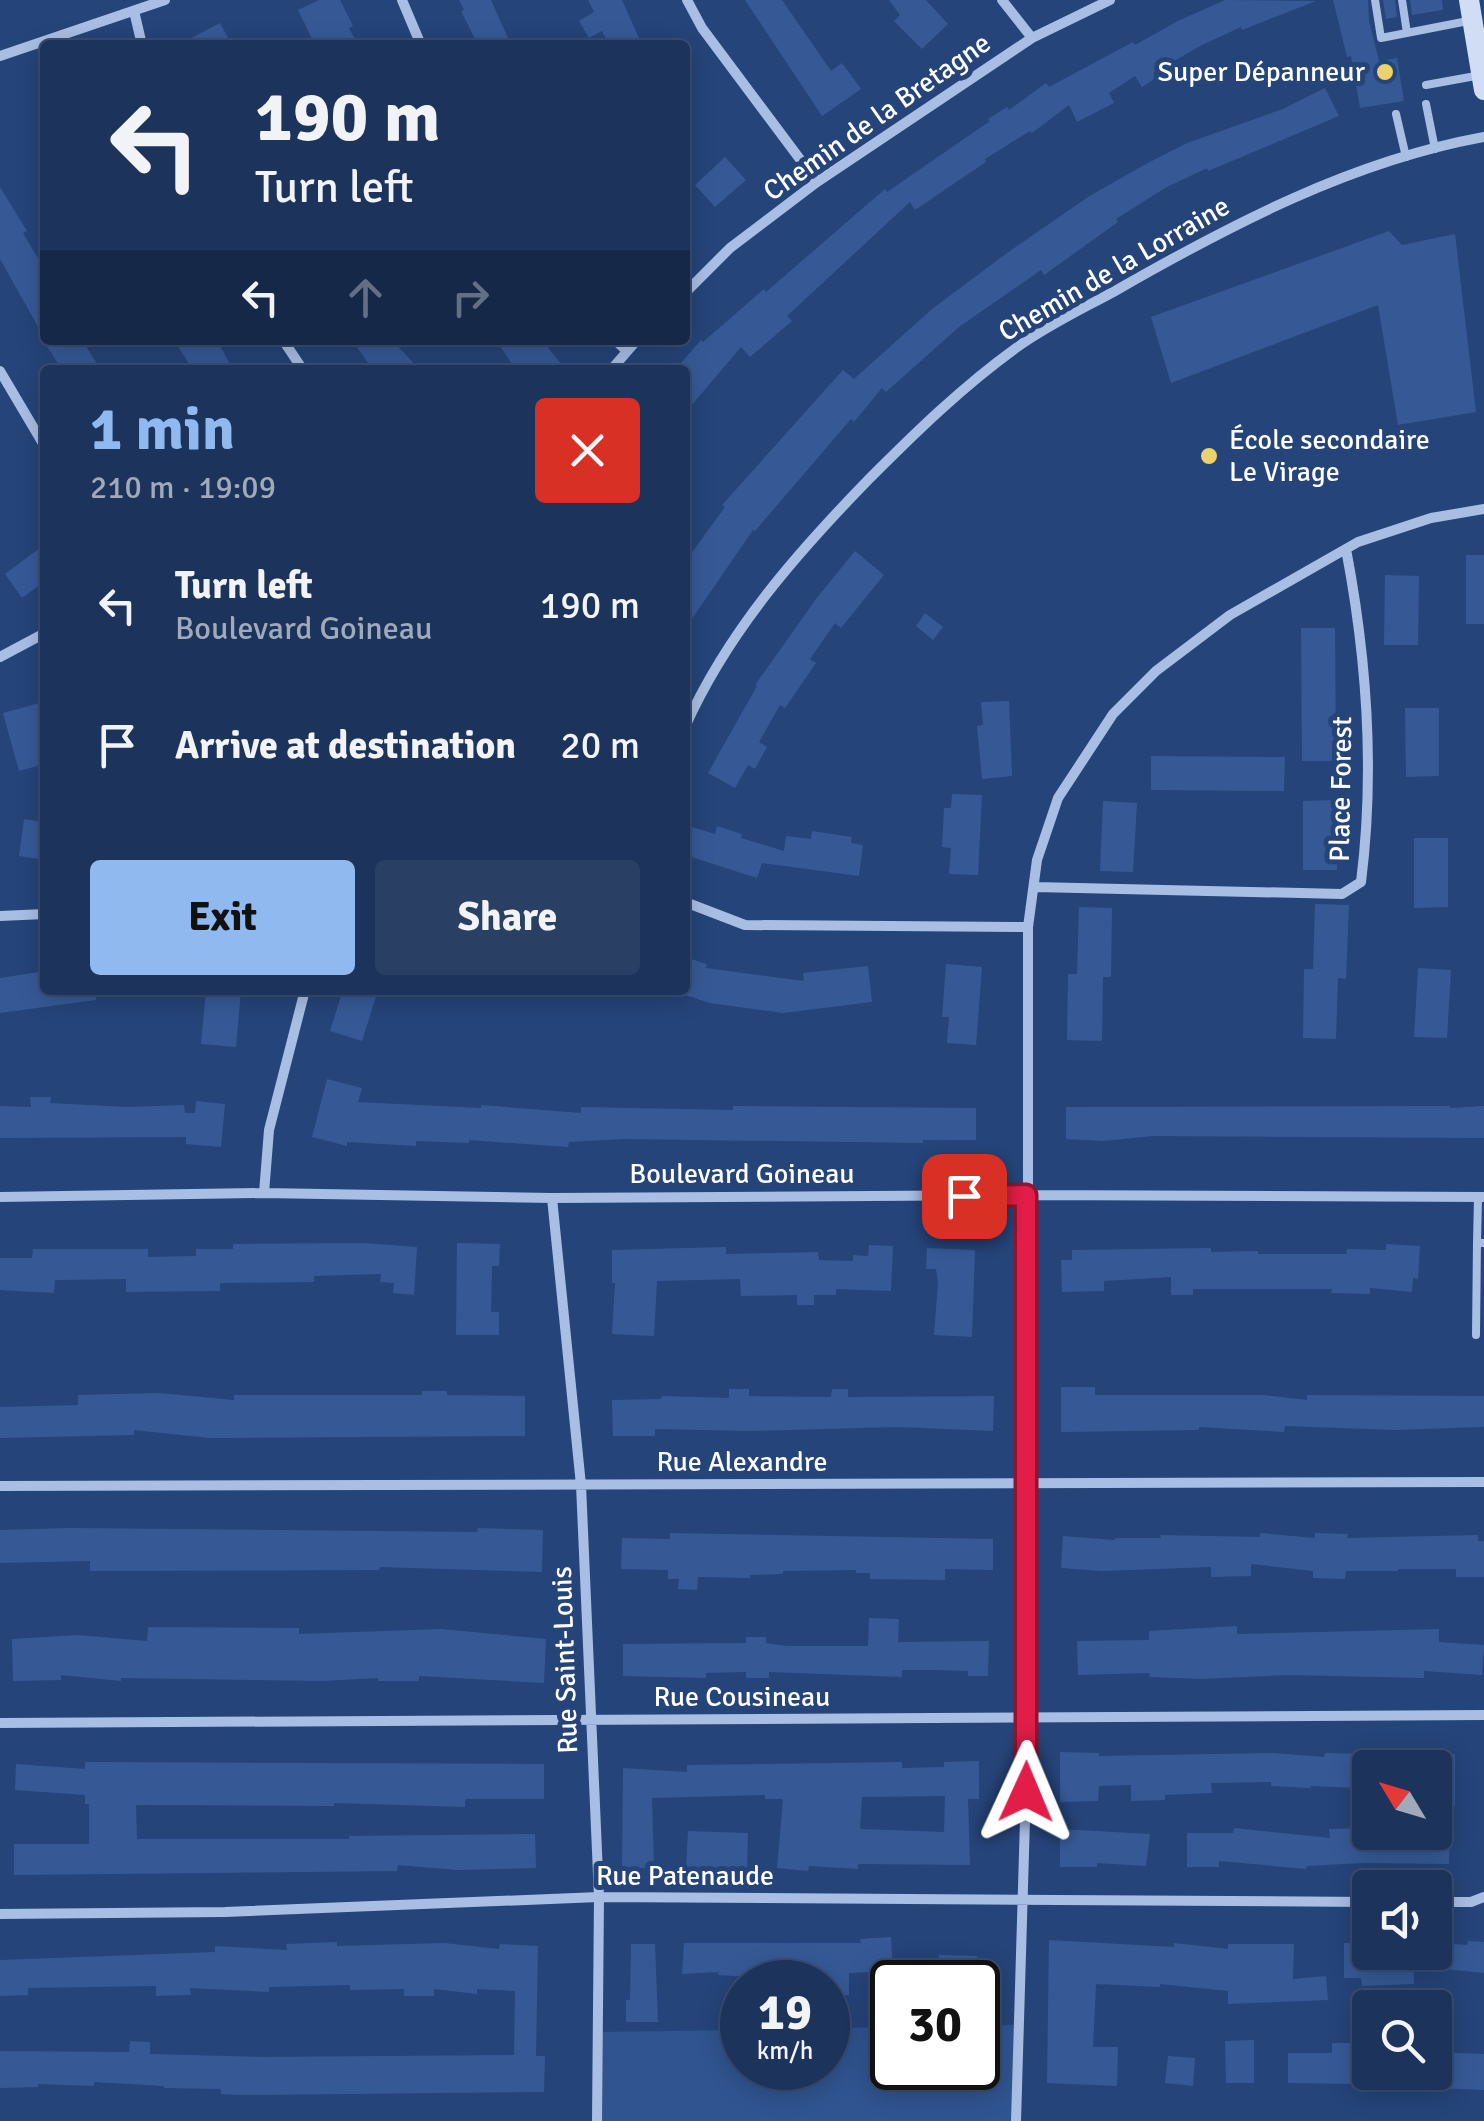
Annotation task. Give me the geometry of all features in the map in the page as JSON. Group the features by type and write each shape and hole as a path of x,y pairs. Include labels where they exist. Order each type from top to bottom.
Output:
{"street":[{"path":"47,40 166,0"},
{"path":"402,0 419,40"},
{"path":"687,0 702,28 816,182"},
{"path":"1002,0 1032,38"},
{"name":"Chemin de la Bretagne","path":"690,288 730,248 816,182 1032,38 1110,0"},
{"path":"134,10 141,40"},
{"path":"1471,10 1483,82"},
{"path":"0,56 40,42"},
{"name":"Chemin de la Lorraine","path":"690,716 749,618 801,549 938,409 1019,346 1219,231 1332,182 1484,136"},
{"path":"620,345 626,350"},
{"path":"615,365 632,345"},
{"path":"0,372 40,439"},
{"path":"1016,2121 1028,1718 1028,926 1037,860 1058,798 1112,714 1156,671 1230,615 1346,550 1398,528 1484,509"},
{"name":"Place Forest","path":"1035,887 1342,894 1361,882 1368,822 1365,688 1361,626 1346,550"},
{"path":"0,657 40,636"},
{"path":"690,904 745,925 1028,926"},
{"path":"0,916 40,914"},
{"path":"264,1193 269,1130 304,995"},
{"name":"Boulevard Goineau","path":"0,1197 264,1193 552,1198 1481,1198"},
{"name":"Rue Saint-Louis","path":"552,1198 580,1485 599,1897 597,2121"},
{"name":"Rue Alexandre","path":"0,1486 1484,1482"},
{"name":"Rue Cousineau","path":"0,1723 1484,1715"},
{"name":"Rue Patenaude","path":"0,1914 225,1912 599,1897 1352,1902"},
{"path":"1452,1902 1484,1897"}],"lane":[{"path":"1374,0 1381,38 1471,10"},
{"path":"1402,0 1407,33"},
{"path":"1426,85 1483,82"},
{"path":"1426,104 1435,149"},
{"path":"1396,114 1406,157"},
{"path":"1476,1335 1481,1198"}],"shaded area":[{"path":"1000,2025 1014,2025 1013,2121 600,2121 599,2032 720,2030 720,2090 850,2090 850,2028 870,2027 870,2090 1000,2090"}],"building":[{"path":"319,0 340,0 355,40 313,40 298,10"},
{"path":"459,0 491,0 509,40 476,40 461,11 464,10"},
{"path":"588,0 622,0 640,40 606,40 602,31 589,38 579,21 594,12"},
{"path":"745,0 782,0 831,71 842,63 861,89 822,116"},
{"path":"889,0 926,0 948,24 922,49 894,21 900,15"},
{"path":"1225,0 1316,1 1202,45 1153,73 1156,78 1142,87 1135,76 1109,93 1114,103 1077,122 1069,105 915,210 910,202 787,316 792,321 750,357 741,347 690,407 690,365 679,365 701,340 764,289 766,292 885,189 887,192 988,119 1007,107 1009,110 1046,83 1049,87"},
{"path":"1333,0 1368,0 1379,61 1397,58 1404,101 1360,108 1351,56 1347,57"},
{"path":"1383,0 1395,0 1397,17 1386,19"},
{"path":"1410,0 1442,0 1443,10 1412,15"},
{"path":"220,23 229,40 188,40"},
{"path":"1325,88 1339,116 1165,188 1116,219 1118,222 1044,275 1041,270 959,327 886,392 882,388 854,422 851,419 753,530 690,622 690,555 725,507 722,505 843,370 854,379 932,309 1088,197 1187,143 1283,109"},
{"path":"725,157 746,180 715,207 695,185"},
{"path":"0,187 27,231 23,233 40,262 40,330 0,259"},
{"path":"1389,231 1402,245 1455,234 1476,412 1398,425 1378,305 1171,383 1151,317"},
{"path":"46,345 85,345 98,365 59,365"},
{"path":"177,345 220,345 230,365 190,365"},
{"path":"356,345 397,345 415,365 370,365"},
{"path":"499,345 546,345 562,365 513,365"},
{"path":"40,548 40,585 22,598 5,574"},
{"path":"855,551 884,575 841,628 835,623 810,659 816,663 785,708 780,705 759,742 767,747 755,769 748,765 735,788 708,773 755,685"},
{"path":"1466,555 1484,555 1484,624 1466,624"},
{"path":"1385,575 1419,576 1418,645 1384,645"},
{"path":"925,613 943,627 933,640 916,626"},
{"path":"1301,628 1335,628 1336,761 1302,761"},
{"path":"1009,701 1012,776 982,779 977,726 983,725 981,702"},
{"path":"39,703 40,765 19,771 3,713"},
{"path":"1405,708 1439,708 1439,776 1406,777"},
{"path":"1151,756 1285,757 1284,791 1151,790"},
{"path":"952,794 982,795 978,875 949,874 951,848 942,847 944,808 951,808"},
{"path":"1336,800 1337,870 1303,870 1303,801"},
{"path":"1103,801 1137,803 1133,872 1100,871"},
{"path":"24,819 40,821 40,859 19,856"},
{"path":"717,826 784,851 786,836 811,839 812,831 852,837 851,843 863,845 859,876 762,863 757,878 690,857 692,827 715,834"},
{"path":"1414,838 1448,838 1448,907 1414,908"},
{"path":"1315,904 1349,905 1346,979 1338,978 1336,1039 1303,1038 1304,969 1313,969"},
{"path":"1079,907 1112,908 1111,977 1103,977 1102,1041 1067,1040 1068,974 1077,974"},
{"path":"690,959 707,964 706,968 804,981 803,973 868,966 872,1002 783,1013 710,1003 685,995 690,995"},
{"path":"946,964 982,967 976,1045 947,1043 949,1017 942,1017"},
{"path":"1418,968 1451,970 1447,1038 1414,1037"},
{"path":"40,972 40,995 96,995 96,1000 0,1013 0,978"},
{"path":"206,995 241,995 236,1047 201,1044"},
{"path":"341,995 376,995 362,1041 330,1031"},
{"path":"327,1079 362,1088 358,1102 481,1105 581,1113 581,1107 976,1108 976,1140 923,1143 623,1139 569,1142 568,1147 469,1140 416,1141 416,1146 347,1142 347,1146 312,1137"},
{"path":"30,1097 51,1097 50,1103 184,1105 185,1113 195,1113 196,1101 225,1104 221,1147 186,1144 186,1137 0,1138 0,1106 31,1107"},
{"path":"1484,1106 1484,1138 1066,1139 1066,1107"},
{"path":"364,1243 417,1247 414,1295 393,1293 394,1283 380,1282 381,1274 314,1276 314,1282 220,1283 220,1291 126,1292 126,1279 55,1280 54,1293 0,1290 0,1258 32,1258 33,1249 148,1249 148,1257 196,1256 196,1249 233,1249 233,1244"},
{"path":"457,1243 500,1244 499,1266 492,1266 491,1312 499,1312 499,1335 456,1335"},
{"path":"1386,1244 1420,1246 1418,1279 1413,1278 1412,1292 1370,1288 1370,1294 1331,1293 1332,1289 1193,1289 1193,1295 1171,1295 1171,1277 1104,1281 1104,1291 1062,1292 1061,1260 1072,1260 1072,1250 1211,1248 1211,1252 1346,1254 1347,1249 1386,1250"},
{"path":"869,1245 893,1246 891,1291 836,1289 836,1295 814,1295 814,1305 797,1305 797,1295 741,1296 740,1279 657,1281 654,1336 612,1334 612,1250 726,1247 726,1254 818,1252 819,1260 853,1261 853,1255 868,1256"},
{"path":"927,1248 975,1250 972,1337 934,1335 938,1282 936,1269 926,1269"},
{"path":"1061,1387 1095,1387 1095,1395 1263,1395 1307,1400 1307,1395 1484,1396 1484,1427 1394,1430 1285,1426 1284,1432 1199,1427 1061,1432"},
{"path":"729,1389 749,1389 749,1396 831,1397 832,1389 848,1389 848,1397 994,1396 993,1431 897,1427 655,1429 655,1436 613,1436 612,1400 662,1396 729,1398"},
{"path":"422,1391 525,1396 525,1436 209,1438 134,1430 134,1435 0,1438 0,1407 78,1405 78,1395 159,1393 234,1400 234,1395 422,1395"},
{"path":"0,1530 543,1530 542,1572 380,1567 90,1571 90,1561 0,1563"},
{"path":"670,1533 993,1539 993,1570 945,1569 945,1580 870,1579 870,1573 856,1570 783,1571 750,1578 698,1577 697,1590 678,1589 679,1579 668,1579 668,1570 621,1569 622,1538 670,1539"},
{"path":"1260,1533 1315,1538 1315,1533 1348,1534 1347,1538 1478,1535 1478,1541 1484,1541 1484,1577 1456,1577 1456,1569 1398,1569 1346,1571 1345,1579 1313,1578 1313,1571 1251,1564 1251,1576 1211,1577 1211,1567 1102,1571 1061,1568 1063,1536 1115,1540 1161,1538 1160,1535 1260,1537"},
{"path":"869,1618 899,1619 898,1642 989,1641 988,1676 968,1676 968,1671 902,1670 902,1677 769,1672 769,1678 746,1678 746,1672 706,1673 706,1678 623,1676 623,1644 746,1643 746,1637 766,1637 766,1643 786,1646 868,1646"},
{"path":"1237,1626 1237,1634 1439,1629 1439,1642 1484,1645 1482,1675 1424,1671 1424,1678 1287,1675 1202,1679 1150,1677 1149,1673 1078,1675 1077,1641 1149,1640 1149,1631"},
{"path":"148,1627 299,1628 299,1634 441,1629 546,1639 544,1683 419,1676 419,1681 121,1681 61,1675 61,1680 13,1681 12,1639 78,1635 147,1641"},
{"path":"1060,1752 1099,1756 1273,1753 1324,1757 1325,1753 1352,1754 1352,1788 1271,1786 1271,1782 1211,1783 1212,1793 1131,1801 1131,1785 1099,1786 1098,1801 1060,1802"},
{"path":"1452,1754 1455,1754 1452,1806"},
{"path":"979,1761 979,1799 968,1799 970,1865 858,1864 858,1869 809,1866 808,1871 777,1868 783,1799 765,1799 765,1795 652,1798 654,1868 622,1868 623,1768 687,1772 687,1765 902,1762 902,1768 944,1767 944,1762","holes":["945,1796 944,1832 860,1829 862,1797"]},
{"path":"85,1762 544,1764 544,1799 465,1799 465,1807 334,1803 136,1805 137,1839 535,1834 536,1868 457,1870 398,1865 397,1871 14,1875 14,1844 89,1844 89,1804 85,1804 85,1795 15,1790 16,1764 85,1769"},
{"path":"1234,1828 1330,1838 1329,1829 1352,1828 1352,1850 1449,1850 1449,1864 1363,1863 1306,1869 1219,1861 1219,1867 1187,1867 1187,1833 1233,1833"},
{"path":"1060,1829 1150,1834 1146,1866 1097,1863 1097,1867 1060,1867"},
{"path":"688,1831 748,1833 747,1870 686,1868"},
{"path":"891,1937 892,1960 870,1960 870,1972 850,1973 850,1960 720,1960 720,1975 719,1972 682,1974 684,1943 861,1943 860,1939"},
{"path":"1049,1940 1174,1947 1174,1943 1228,1949 1228,1944 1294,1944 1293,1979 1326,1976 1328,2000 1228,2004 1228,1991 1160,1984 1096,1984 1093,2047 1118,2047 1117,2086 1047,2083"},
{"path":"1468,1941 1484,1942 1484,1973 1452,1970 1452,1944 1467,1945"},
{"path":"337,1942 337,1946 538,1946 536,2056 545,2056 544,2092 242,2095 221,2094 221,2089 94,2082 94,2086 38,2084 0,2088 0,2051 129,2052 130,2041 150,2042 150,2054 514,2055 515,1991 477,1989 477,1994 434,1989 434,1996 404,1996 404,1989 350,1990 350,1985 269,1987 269,1992 190,1988 191,1995 156,1996 156,1986 28,1988 28,1995 0,1996 0,1960 215,1952 215,1946 287,1950 286,1944"},
{"path":"1344,1943 1352,1943 1352,1970 1414,1970 1414,1984 1362,1986 1361,1978 1344,1978"},
{"path":"631,1944 655,1944 658,2022 626,2022"},
{"path":"939,1955 977,1956 977,1960 939,1960"},
{"path":"1254,2040 1254,2083 1226,2083 1225,2041"},
{"path":"1332,2043 1352,2043 1352,2084 1288,2083 1288,2053 1332,2053"},
{"path":"1452,2053 1484,2054 1484,2090 1452,2089"},
{"path":"1168,2056 1195,2058 1193,2086 1165,2083"}],"place":[{"name":"Super Dépanneur","path":"1385,72"},
{"name":"École secondaire Le Virage","path":"1209,456"}],"route":[{"path":"964,1196 1026,1195 1026,1792"}]}
